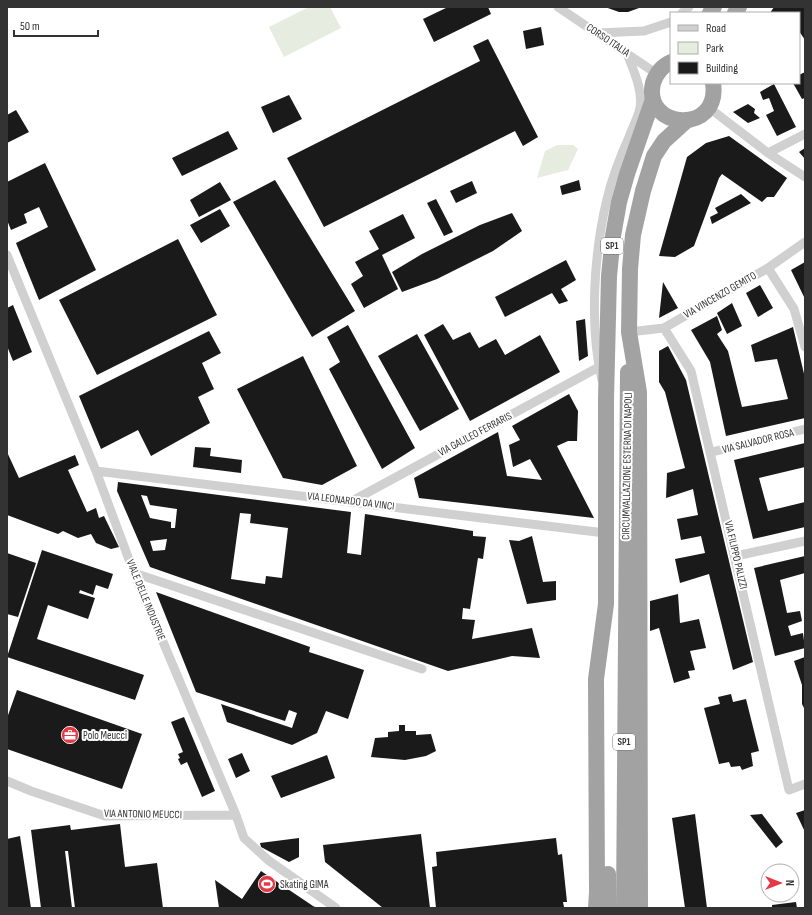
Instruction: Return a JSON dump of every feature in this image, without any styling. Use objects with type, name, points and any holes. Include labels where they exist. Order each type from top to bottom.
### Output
[{"type":"highway","points":[[657,74],[670,63]]},
{"type":"highway","name":"CIRCUMVALLAZIONE ESTERNA DI NAPOLI","points":[[606,604],[606,399],[609,276],[613,236],[627,174],[653,99],[652,89],[657,74]]},
{"type":"highway","points":[[653,99],[658,109],[666,116],[676,121],[686,121],[696,118],[708,108],[714,94],[712,84]]},
{"type":"highway","points":[[640,908],[639,392],[629,332],[630,269],[633,235],[643,191],[654,156],[664,141],[686,121]]},
{"type":"highway","name":"CIRCUMVALLAZIONE ESTERNA DI NAPOLI","points":[[616,885],[626,600],[629,332]]},
{"type":"highway","points":[[596,908],[596,678],[606,604]]},
{"type":"highway","name":"SP1","points":[[606,604],[616,885],[624,908]]},
{"type":"highway","name":"SP1","points":[[608,908],[616,885]]},
{"type":"street","name":"CORSO ITALIA","points":[[558,7],[657,74]]},
{"type":"street","points":[[597,33],[644,31],[670,22]]},
{"type":"street","points":[[606,399],[596,357],[594,322],[596,277],[606,200],[615,170],[640,109],[639,86],[627,53]]},
{"type":"street","points":[[708,108],[805,177]]},
{"type":"street","points":[[768,152],[805,134]]},
{"type":"street","name":"VIA VINCENZO GEMITO","points":[[629,332],[664,328],[768,268],[805,242]]},
{"type":"street","name":"VIALE DELLE INDUSTRIE","points":[[7,255],[96,471],[134,573],[236,815],[244,838],[268,860],[336,908]]},
{"type":"street","points":[[768,268],[794,309],[802,325],[805,347]]},
{"type":"street","name":"VIA FILIPPO PALIZZI","points":[[664,328],[691,371],[712,452],[789,790],[805,784]]},
{"type":"street","name":"VIA GALILEO FERRARIS","points":[[352,501],[599,367]]},
{"type":"street","name":"VIA SALVADOR ROSA","points":[[712,452],[805,429]]},
{"type":"street","name":"VIA LEONARDO DA VINCI","points":[[96,471],[605,533]]},
{"type":"street","points":[[736,556],[805,541]]},
{"type":"street","points":[[134,573],[422,669]]},
{"type":"street","name":"VIA ANTONIO MEUCCI","points":[[7,781],[31,791],[105,816],[236,815]]},
{"type":"green space","points":[[309,7],[330,7],[341,28],[284,57],[269,27]]},
{"type":"green space","points":[[557,145],[573,145],[578,149],[568,170],[537,178],[545,151]]},
{"type":"building","points":[[448,7],[488,7],[491,14],[434,42],[423,19]]},
{"type":"building","points":[[605,7],[639,8],[628,12],[619,12]]},
{"type":"building","points":[[774,7],[805,7],[805,40],[800,32],[800,12],[771,12]]},
{"type":"building","points":[[541,27],[544,45],[526,49],[523,31]]},
{"type":"building","points":[[488,39],[538,137],[523,146],[515,131],[324,227],[287,158],[480,61],[473,46]]},
{"type":"building","points":[[805,72],[805,98],[802,99],[794,84],[800,84],[800,74]]},
{"type":"building","points":[[774,84],[796,127],[777,136],[766,115],[774,111],[769,98],[763,100],[760,92]]},
{"type":"building","points":[[289,95],[302,119],[273,133],[261,107]]},
{"type":"building","points":[[748,104],[755,109],[754,113],[760,118],[748,123],[733,112]]},
{"type":"building","points":[[16,110],[29,132],[7,143],[7,115]]},
{"type":"building","points":[[228,131],[238,149],[182,176],[172,158]]},
{"type":"building","points":[[729,136],[787,178],[774,197],[767,197],[762,202],[722,174],[719,178],[694,246],[675,257],[659,256],[687,157],[706,143]]},
{"type":"building","points":[[805,148],[805,159],[799,152]]},
{"type":"building","points":[[45,163],[96,270],[39,300],[16,243],[48,227],[39,207],[24,214],[27,223],[11,230],[7,220],[7,182]]},
{"type":"building","points":[[275,180],[355,311],[312,337],[233,202]]},
{"type":"building","points":[[579,180],[581,190],[562,195],[560,186]]},
{"type":"building","points":[[472,181],[477,193],[456,203],[450,191]]},
{"type":"building","points":[[220,182],[231,200],[199,217],[190,200]]},
{"type":"building","points":[[741,194],[751,203],[712,224],[710,217],[718,213],[715,208]]},
{"type":"building","points":[[436,199],[453,232],[444,236],[427,203]]},
{"type":"building","points":[[220,209],[230,226],[201,243],[190,225]]},
{"type":"building","points":[[512,213],[522,231],[493,251],[437,279],[402,292],[392,272],[422,254],[480,225]]},
{"type":"building","points":[[403,214],[415,238],[382,255],[398,289],[364,308],[351,284],[363,276],[355,262],[379,249],[369,231]]},
{"type":"building","points":[[178,239],[217,315],[97,375],[59,300]]},
{"type":"building","points":[[566,260],[576,280],[561,289],[568,301],[559,304],[552,293],[505,317],[495,297]]},
{"type":"building","points":[[805,262],[805,299],[791,270]]},
{"type":"building","points":[[663,282],[678,308],[659,318]]},
{"type":"building","points":[[760,285],[773,308],[758,317],[746,293]]},
{"type":"building","points":[[732,303],[742,326],[727,334],[717,313]]},
{"type":"building","points":[[13,305],[32,352],[13,361],[7,346],[7,308]]},
{"type":"building","points":[[717,316],[722,330],[717,334],[728,351],[742,407],[788,399],[777,359],[755,362],[751,345],[793,327],[805,378],[805,418],[726,436],[710,362],[691,330]]},
{"type":"building","points":[[585,319],[588,356],[579,361],[576,321]]},
{"type":"building","points":[[443,324],[453,340],[470,332],[479,348],[496,339],[505,355],[540,335],[560,372],[470,421],[424,335]]},
{"type":"building","points":[[348,325],[415,448],[382,469],[329,369],[340,362],[327,337]]},
{"type":"building","points":[[209,331],[221,353],[202,363],[214,389],[198,397],[210,423],[151,456],[138,430],[101,449],[79,396]]},
{"type":"building","points":[[417,334],[459,409],[420,431],[378,356]]},
{"type":"building","points":[[668,346],[686,380],[753,662],[733,670],[709,574],[680,583],[675,559],[705,553],[701,536],[681,540],[677,519],[698,515],[693,489],[666,498],[667,473],[685,468],[665,392],[659,382],[659,351]]},
{"type":"building","points":[[303,356],[357,466],[322,485],[283,478],[237,389]]},
{"type":"building","points":[[569,394],[578,411],[577,441],[568,441],[557,446],[594,518],[419,498],[414,478],[498,432],[507,476],[542,480],[530,459],[513,467],[509,445],[520,440],[512,426]]},
{"type":"building","points":[[805,443],[805,467],[759,478],[768,511],[805,502],[805,527],[753,539],[734,460]]},
{"type":"building","points":[[195,447],[211,448],[210,456],[242,460],[241,473],[193,467]]},
{"type":"building","points":[[7,452],[19,478],[75,455],[79,465],[68,470],[87,512],[96,508],[99,518],[104,516],[119,547],[111,549],[96,543],[91,534],[78,538],[63,531],[58,534],[7,515]]},
{"type":"building","points":[[118,482],[351,512],[347,553],[361,555],[365,514],[473,531],[473,536],[486,537],[483,559],[478,558],[470,609],[463,608],[462,619],[475,620],[472,639],[532,628],[540,658],[512,656],[448,671],[150,567],[117,491]],"holes":[[[141,495],[147,496],[150,505],[177,509],[175,528],[171,528],[171,522],[150,518]],[[240,513],[251,514],[250,523],[288,528],[282,578],[266,576],[265,584],[231,579]],[[167,539],[165,550],[153,551],[150,541]]]},
{"type":"building","points":[[532,536],[543,582],[556,581],[556,600],[527,604],[509,540],[519,541]]},
{"type":"building","points":[[42,550],[113,574],[108,589],[96,585],[93,595],[80,590],[79,593],[95,598],[88,619],[48,605],[37,639],[144,675],[135,700],[7,657]]},
{"type":"building","points":[[7,553],[36,563],[18,617],[7,614]]},
{"type":"building","points":[[805,556],[805,573],[780,580],[787,613],[800,611],[802,621],[788,626],[791,636],[803,633],[805,648],[775,656],[754,568]]},
{"type":"building","points":[[156,592],[310,647],[309,652],[364,670],[348,719],[326,711],[317,733],[292,745],[227,722],[221,704],[292,728],[297,713],[289,710],[285,721],[196,692]]},
{"type":"building","points":[[678,594],[680,623],[699,619],[706,648],[690,651],[695,670],[688,671],[690,678],[674,683],[659,628],[650,631],[650,601]]},
{"type":"building","points":[[805,657],[805,710],[802,704],[802,685],[794,661]]},
{"type":"building","points":[[17,690],[142,734],[122,789],[7,749],[7,718]]},
{"type":"building","points":[[731,694],[733,702],[746,699],[759,751],[751,753],[753,766],[742,770],[740,766],[731,767],[729,762],[719,764],[704,708],[720,704],[718,697]]},
{"type":"building","points":[[184,717],[215,791],[202,797],[187,762],[181,765],[178,759],[180,758],[178,754],[183,752],[171,722]]},
{"type":"building","points":[[399,725],[405,725],[405,731],[416,731],[416,735],[431,734],[436,751],[426,756],[405,760],[371,757],[375,738],[388,737],[388,732],[399,731]]},
{"type":"building","points":[[242,753],[250,771],[236,778],[228,759]]},
{"type":"building","points":[[327,755],[335,778],[281,798],[271,776]]},
{"type":"building","points":[[805,810],[805,832],[796,813]]},
{"type":"building","points":[[695,814],[707,908],[685,908],[672,818]]},
{"type":"building","points":[[762,814],[783,842],[776,848],[750,815]]},
{"type":"building","points":[[120,824],[125,867],[157,863],[163,908],[75,908],[68,851],[65,851],[72,908],[41,908],[31,830],[70,825],[71,830]]},
{"type":"building","points":[[421,834],[430,908],[383,908],[325,862],[323,845]]},
{"type":"building","points":[[20,836],[31,908],[7,908],[7,839]]},
{"type":"building","points":[[299,838],[299,857],[289,862],[261,847],[260,843]]},
{"type":"building","points":[[556,838],[558,855],[562,854],[567,902],[563,902],[564,907],[436,908],[432,867],[437,866],[436,852]]},
{"type":"building","name":"Skating GIMA","points":[[261,871],[317,908],[219,908],[215,880],[242,899]]},
{"type":"building","points":[[796,903],[797,908],[772,908],[772,905]]},
{"type":"place","name":"Polo Meucci","points":[[70,735]]},
{"type":"place","name":"Skating GIMA","points":[[267,884]]}]
